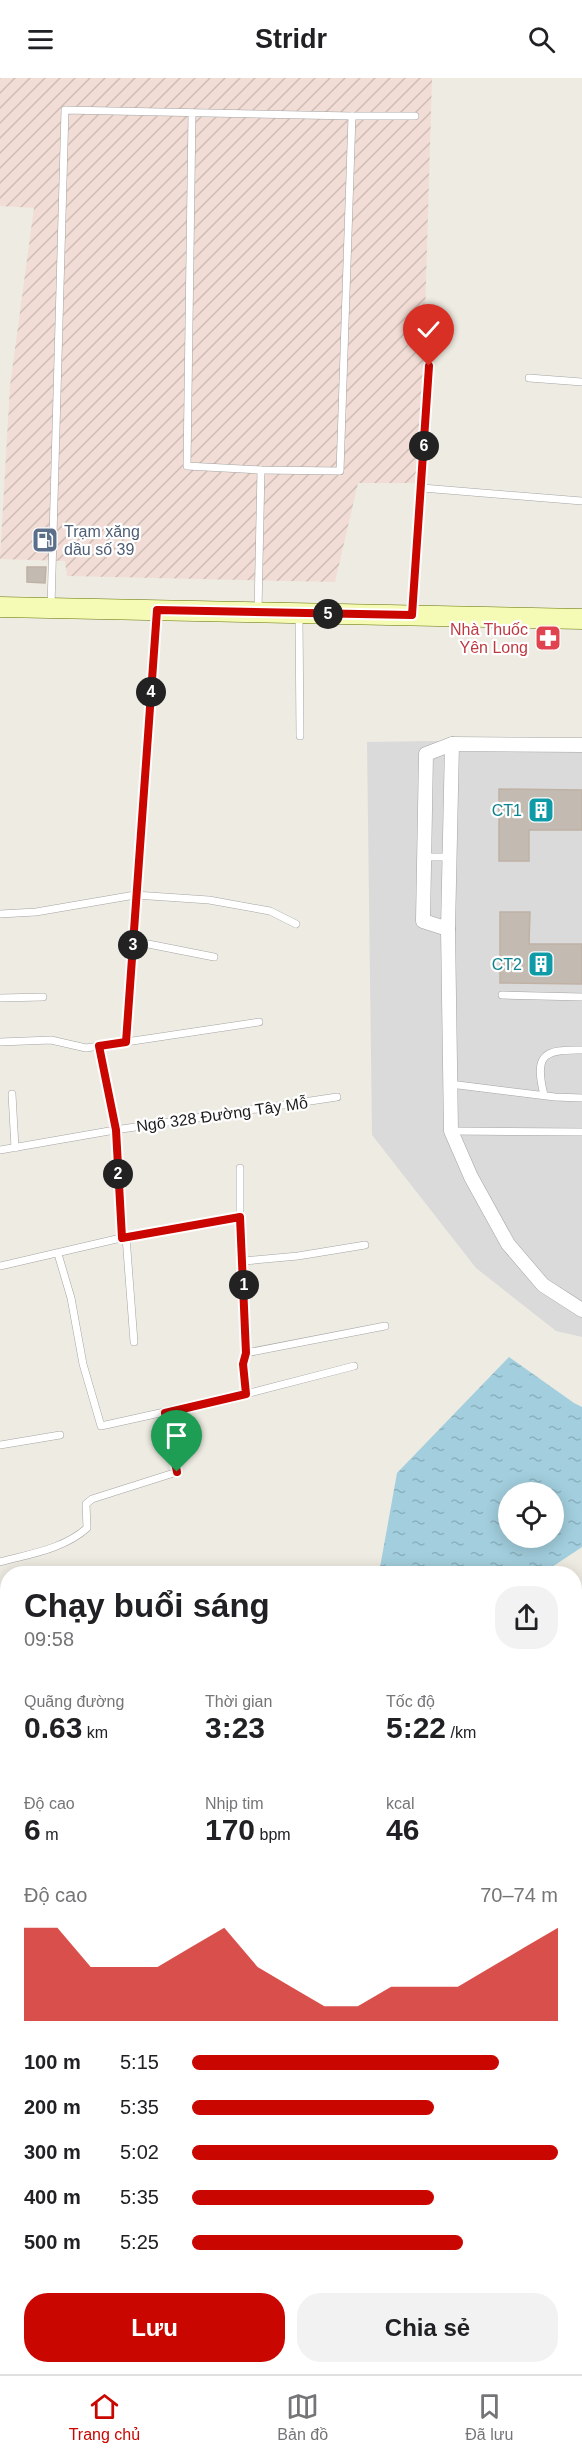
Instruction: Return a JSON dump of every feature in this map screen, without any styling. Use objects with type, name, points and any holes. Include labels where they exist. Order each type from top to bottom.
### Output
[{"type":"main road","points":[[0,607],[582,619]]},
{"type":"street","points":[[448,929],[423,921],[426,754],[453,744],[582,745]]},
{"type":"street","points":[[453,744],[448,929],[451,1131],[471,1177],[508,1244],[543,1285],[582,1310]]},
{"type":"lane","points":[[51,607],[66,110],[415,116]]},
{"type":"lane","points":[[192,112],[187,466],[261,470],[340,471],[352,116]]},
{"type":"lane","points":[[412,615],[429,366]]},
{"type":"lane","points":[[529,378],[582,382]]},
{"type":"lane","points":[[258,613],[261,470]]},
{"type":"lane","points":[[422,488],[582,501]]},
{"type":"lane","points":[[126,1042],[157,610]]},
{"type":"lane","points":[[299,614],[300,736]]},
{"type":"lane","points":[[423,857],[449,857]]},
{"type":"lane","points":[[0,914],[36,912],[135,895],[209,900],[240,905],[270,911],[296,924]]},
{"type":"lane","points":[[133,941],[214,957]]},
{"type":"lane","points":[[502,995],[582,997]]},
{"type":"lane","points":[[0,998],[43,997]]},
{"type":"lane","points":[[0,1042],[51,1040],[86,1048],[260,1022]]},
{"type":"lane","points":[[99,1046],[116,1130],[134,1342]]},
{"type":"lane","points":[[544,1095],[540,1079],[540,1065],[549,1052],[558,1049],[582,1050]]},
{"type":"lane","points":[[450,1084],[582,1098]]},
{"type":"lane","points":[[12,1094],[15,1148]]},
{"type":"lane","name":"Ngõ 328 Đường Tây Mỗ","points":[[0,1150],[337,1097]]},
{"type":"lane","points":[[451,1131],[582,1132]]},
{"type":"lane","points":[[240,1168],[246,1353],[243,1364],[246,1394]]},
{"type":"lane","points":[[0,1266],[124,1238],[240,1217]]},
{"type":"lane","points":[[244,1261],[298,1256],[365,1245]]},
{"type":"lane","points":[[58,1254],[71,1298],[83,1364],[101,1426],[246,1394],[354,1366]]},
{"type":"lane","points":[[246,1353],[385,1326]]},
{"type":"lane","points":[[0,1562],[65,1543],[79,1535],[87,1527],[86,1504],[92,1499],[177,1472],[165,1413]]},
{"type":"lane","points":[[0,1445],[60,1435]]},
{"type":"shaded area","points":[[0,78],[432,78],[420,483],[358,483],[335,582],[67,576],[65,561],[0,559],[10,386],[34,208],[0,206]]},
{"type":"shaded area","points":[[582,739],[582,1337],[556,1331],[476,1268],[372,1135],[367,742]]},
{"type":"water","points":[[509,1357],[582,1407],[582,1547],[554,1566],[380,1566],[397,1473]]},
{"type":"building","points":[[27,567],[46,567],[45,583],[27,582]]},
{"type":"building","name":"CT1","points":[[499,789],[582,790],[582,830],[529,830],[529,861],[499,861]]},
{"type":"building","name":"CT2","points":[[500,912],[530,912],[529,944],[582,944],[582,984],[500,983]]},
{"type":"place","name":"Trạm xăng dầu số 39","points":[[45,540]]},
{"type":"place","name":"Nhà Thuốc Yên Long","points":[[548,638]]},
{"type":"place","name":"CT1","points":[[541,810]]},
{"type":"place","name":"CT2","points":[[541,964]]},
{"type":"route","points":[[177,1472],[165,1413],[246,1394],[243,1364],[246,1353],[244,1261],[240,1217],[122,1238],[116,1130],[99,1046],[126,1042],[157,610],[412,615],[429,366]]}]
